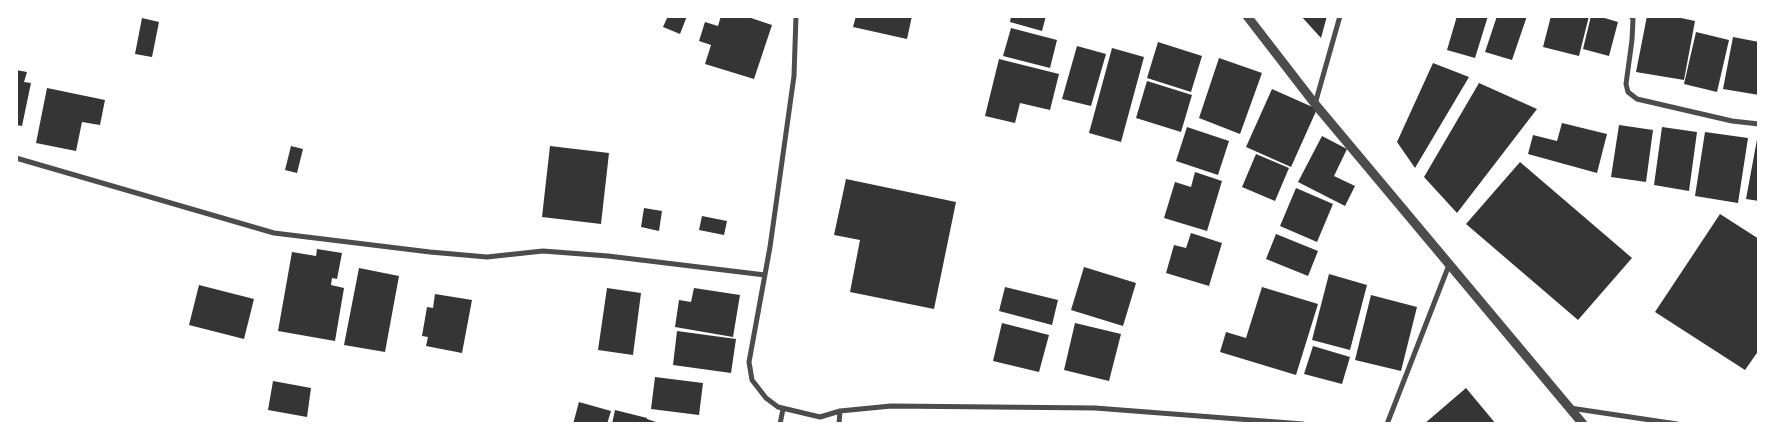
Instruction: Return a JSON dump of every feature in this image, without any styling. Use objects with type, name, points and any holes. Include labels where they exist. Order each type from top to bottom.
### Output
[{"type":"street","points":[[796,16],[794,76],[765,275],[749,362],[752,380],[766,398],[783,409],[820,417],[840,411],[890,406],[1095,408],[1304,424]]},
{"type":"street","points":[[1247,16],[1315,104],[1583,424]]},
{"type":"street","points":[[1315,104],[1340,16]]},
{"type":"street","points":[[1631,16],[1633,19],[1632,40],[1626,84],[1628,92],[1637,100],[1732,121],[1759,124]]},
{"type":"street","points":[[16,158],[274,233],[487,257],[543,251],[626,258],[765,275]]},
{"type":"street","points":[[1387,424],[1450,265]]},
{"type":"street","points":[[1570,408],[1677,424]]},
{"type":"street","points":[[780,424],[783,409]]},
{"type":"street","points":[[839,424],[840,411]]},
{"type":"building","points":[[668,16],[687,16],[680,34],[663,27]]},
{"type":"building","points":[[721,16],[745,16],[772,25],[754,79],[705,64],[711,45],[699,41],[705,22],[718,26]]},
{"type":"building","points":[[856,16],[912,16],[907,39],[853,27]]},
{"type":"building","points":[[1011,16],[1046,16],[1042,31],[1010,22]]},
{"type":"building","points":[[1301,16],[1327,16],[1321,38]]},
{"type":"building","points":[[1457,16],[1488,16],[1475,58],[1447,50]]},
{"type":"building","points":[[1497,16],[1527,16],[1512,60],[1485,52]]},
{"type":"building","points":[[1551,16],[1589,16],[1579,56],[1543,47]]},
{"type":"building","points":[[1591,16],[1598,16],[1618,22],[1609,56],[1583,49]]},
{"type":"building","points":[[1647,16],[1672,16],[1695,21],[1684,80],[1636,72]]},
{"type":"building","points":[[142,18],[159,22],[152,57],[135,54]]},
{"type":"building","points":[[1011,28],[1057,40],[1050,68],[1003,56]]},
{"type":"building","points":[[1696,32],[1729,40],[1717,92],[1684,84]]},
{"type":"building","points":[[1733,37],[1759,42],[1759,95],[1723,89]]},
{"type":"building","points":[[1158,42],[1202,56],[1191,92],[1147,78]]},
{"type":"building","points":[[1077,46],[1106,54],[1091,106],[1062,99]]},
{"type":"building","points":[[1112,48],[1144,57],[1121,142],[1089,133]]},
{"type":"building","points":[[1219,58],[1262,73],[1240,134],[1199,118]]},
{"type":"building","points":[[999,59],[1059,74],[1050,110],[1020,103],[1015,123],[985,116]]},
{"type":"building","points":[[1433,63],[1469,77],[1415,168],[1397,142]]},
{"type":"building","points":[[16,70],[27,72],[24,82],[31,83],[22,126],[16,125]]},
{"type":"building","points":[[1147,81],[1192,95],[1181,132],[1136,118]]},
{"type":"building","points":[[1479,83],[1537,109],[1457,213],[1424,177]]},
{"type":"building","points":[[47,88],[105,100],[100,125],[82,122],[76,151],[36,143]]},
{"type":"building","points":[[1272,89],[1317,109],[1291,167],[1246,147]]},
{"type":"building","points":[[1562,123],[1607,134],[1597,173],[1528,154],[1533,135],[1557,141]]},
{"type":"building","points":[[1619,125],[1653,130],[1646,182],[1611,177]]},
{"type":"building","points":[[1187,127],[1229,141],[1218,175],[1176,161]]},
{"type":"building","points":[[1662,127],[1697,132],[1689,191],[1654,185]]},
{"type":"building","points":[[1705,132],[1748,138],[1738,203],[1695,196]]},
{"type":"building","points":[[1759,134],[1759,201],[1746,199]]},
{"type":"building","points":[[1322,136],[1347,149],[1334,176],[1355,186],[1345,206],[1298,182]]},
{"type":"building","points":[[291,146],[303,149],[297,173],[285,170]]},
{"type":"building","points":[[550,146],[609,153],[601,224],[542,217]]},
{"type":"building","points":[[1256,154],[1289,168],[1275,201],[1242,187]]},
{"type":"building","points":[[1520,162],[1632,258],[1578,320],[1466,224]]},
{"type":"building","points":[[1195,172],[1222,181],[1207,231],[1164,218],[1175,182],[1191,187]]},
{"type":"building","points":[[846,179],[956,202],[934,309],[850,292],[860,240],[834,235]]},
{"type":"building","points":[[1296,188],[1333,204],[1317,242],[1280,226]]},
{"type":"building","points":[[644,208],[662,211],[659,231],[641,227]]},
{"type":"building","points":[[1720,214],[1759,239],[1759,350],[1745,370],[1655,312]]},
{"type":"building","points":[[702,216],[727,221],[724,235],[699,230]]},
{"type":"building","points":[[1191,233],[1222,243],[1209,286],[1166,273],[1174,245],[1186,248]]},
{"type":"building","points":[[1276,234],[1318,251],[1308,276],[1266,259]]},
{"type":"building","points":[[317,249],[342,253],[337,279],[332,278],[331,285],[344,288],[335,341],[278,331],[292,252],[316,256]]},
{"type":"building","points":[[1084,267],[1136,283],[1123,326],[1071,310]]},
{"type":"building","points":[[359,268],[399,276],[385,352],[344,345]]},
{"type":"building","points":[[1329,274],[1367,285],[1350,350],[1312,340]]},
{"type":"building","points":[[199,285],[254,299],[244,339],[189,325]]},
{"type":"building","points":[[1005,287],[1058,300],[1052,325],[999,311]]},
{"type":"building","points":[[1262,287],[1318,304],[1296,375],[1220,352],[1226,332],[1246,338]]},
{"type":"building","points":[[607,288],[641,293],[633,355],[598,350]]},
{"type":"building","points":[[694,288],[740,295],[733,337],[675,327],[679,300],[691,302]]},
{"type":"building","points":[[435,294],[472,300],[462,353],[426,346],[428,337],[422,336],[427,307],[433,308]]},
{"type":"building","points":[[1371,295],[1417,307],[1401,371],[1355,360]]},
{"type":"building","points":[[1002,323],[1049,335],[1039,372],[993,361]]},
{"type":"building","points":[[1075,323],[1121,334],[1109,381],[1064,370]]},
{"type":"building","points":[[677,331],[736,339],[731,373],[673,365]]},
{"type":"building","points":[[1313,346],[1350,357],[1342,384],[1304,374]]},
{"type":"building","points":[[655,377],[703,383],[699,415],[651,409]]},
{"type":"building","points":[[273,381],[311,388],[307,417],[268,410]]},
{"type":"building","points":[[1466,388],[1496,424],[1424,424]]},
{"type":"building","points":[[579,402],[611,411],[607,424],[573,424]]},
{"type":"building","points":[[615,410],[647,418],[662,424],[612,424]]}]
